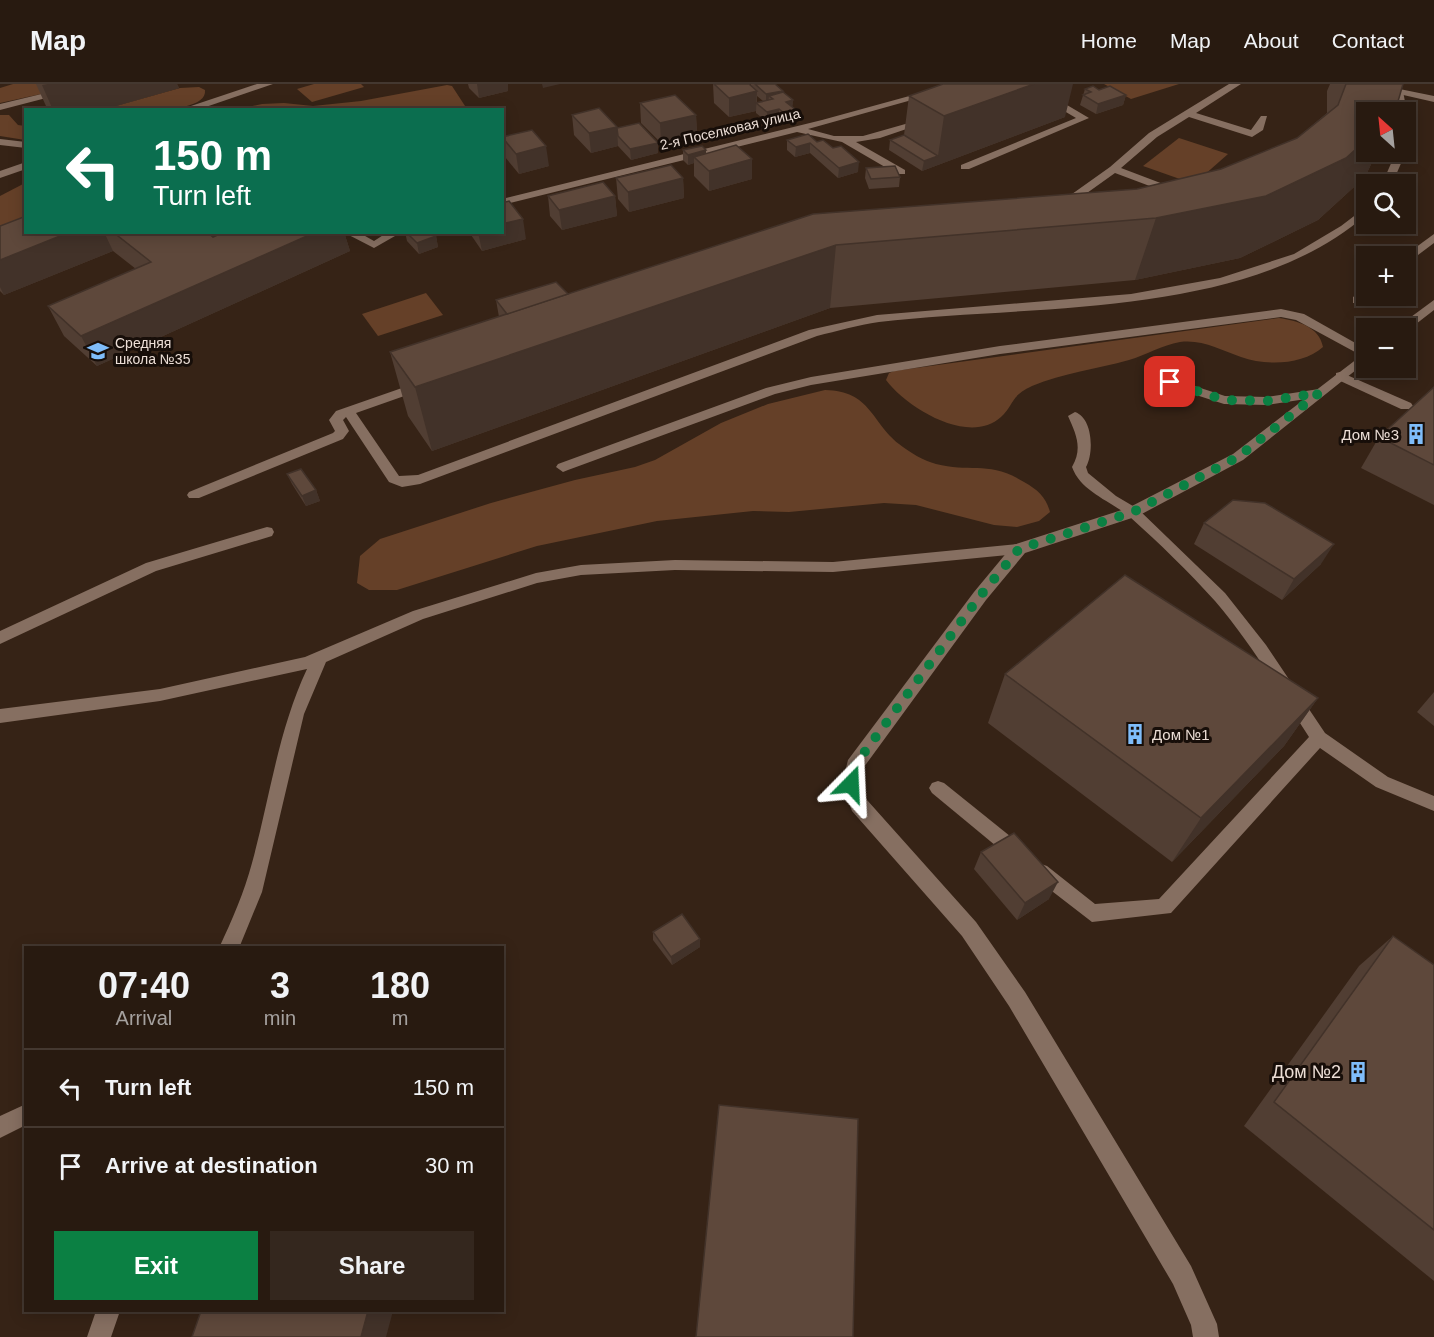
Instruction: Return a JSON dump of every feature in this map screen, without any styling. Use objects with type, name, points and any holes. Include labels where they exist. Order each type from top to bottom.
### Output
[{"type":"street","points":[[190,108],[268,84]]},
{"type":"street","points":[[1360,84],[1434,99]]},
{"type":"street","points":[[0,175],[24,166]]},
{"type":"street","points":[[1415,318],[1434,304]]},
{"type":"street","points":[[1206,1337],[1204,1324],[1182,1275],[1017,999],[969,929],[859,805],[851,784],[855,765],[980,596],[1019,549],[1133,512],[1238,457],[1356,363]]},
{"type":"lane","points":[[0,107],[95,84]]},
{"type":"lane","name":"2-я Поселковая улица","points":[[504,202],[798,129],[964,84]]},
{"type":"lane","points":[[1048,212],[1067,203],[1114,169],[1153,135],[1236,84]]},
{"type":"lane","points":[[1398,91],[1400,102]]},
{"type":"lane","points":[[965,167],[1084,118],[1039,92]]},
{"type":"lane","points":[[1187,113],[1252,134],[1260,128],[1264,118]]},
{"type":"lane","points":[[798,129],[824,139],[862,140],[935,116]]},
{"type":"lane","points":[[846,141],[901,172]]},
{"type":"lane","points":[[0,142],[24,145]]},
{"type":"lane","points":[[1114,169],[1183,195]]},
{"type":"lane","points":[[348,411],[394,479],[402,482],[420,479],[813,333],[876,319],[1131,298],[1222,281],[1298,256],[1345,228],[1356,219]]},
{"type":"lane","points":[[352,234],[374,246],[394,234]]},
{"type":"lane","points":[[1416,252],[1434,237]]},
{"type":"lane","points":[[563,467],[771,391],[856,373],[1000,350],[1281,313],[1300,317],[1356,349]]},
{"type":"lane","points":[[1340,376],[1406,406]]},
{"type":"lane","points":[[194,495],[338,436],[342,431],[337,417],[348,411],[432,381]]},
{"type":"lane","points":[[1170,382],[1224,400],[1267,401],[1319,393]]},
{"type":"lane","points":[[1075,416],[1087,447],[1086,456],[1079,467],[1082,475],[1111,499],[1133,512],[1220,597],[1260,649],[1319,738],[1382,782],[1434,804]]},
{"type":"lane","points":[[0,638],[151,567],[267,532]]},
{"type":"lane","points":[[0,716],[160,695],[320,658],[418,615],[536,578],[581,570],[675,565],[833,567],[1019,549]]},
{"type":"lane","points":[[230,946],[241,926],[269,837],[297,712],[320,658]]},
{"type":"lane","points":[[938,788],[1092,913],[1164,907],[1319,738]]},
{"type":"lane","points":[[0,1126],[24,1115]]},
{"type":"lane","points":[[99,1337],[108,1312]]},
{"type":"shaded area","points":[[13,84],[57,84],[41,94],[0,103],[0,88]]},
{"type":"shaded area","points":[[314,84],[361,84],[364,87],[312,102],[297,89]]},
{"type":"shaded area","points":[[1104,84],[1179,84],[1131,99]]},
{"type":"shaded area","points":[[447,85],[452,86],[466,108],[243,108],[262,104],[284,103],[313,106],[361,101]]},
{"type":"shaded area","points":[[199,87],[205,90],[202,98],[193,104],[179,108],[109,108],[180,88]]},
{"type":"shaded area","points":[[0,115],[9,115],[18,125],[24,126],[24,140],[0,136]]},
{"type":"shaded area","points":[[1179,138],[1228,154],[1194,184],[1143,166]]},
{"type":"shaded area","points":[[24,184],[24,224],[0,233],[0,196]]},
{"type":"shaded area","points":[[426,293],[443,315],[378,336],[362,314]]},
{"type":"shaded area","points":[[1279,318],[1300,323],[1312,329],[1321,340],[1323,347],[1305,357],[1273,363],[1251,360],[1196,342],[1173,343],[1129,360],[1068,374],[1032,386],[1020,393],[1001,417],[988,425],[972,427],[939,420],[908,402],[886,380],[889,373],[894,371]]},
{"type":"shaded area","points":[[825,390],[852,396],[861,402],[903,447],[927,461],[959,468],[990,469],[1012,475],[1037,491],[1044,498],[1050,512],[1039,521],[1017,527],[994,525],[916,505],[884,503],[789,512],[753,511],[657,521],[537,546],[397,590],[369,590],[357,583],[360,556],[380,539],[491,503],[575,480],[635,467],[655,460],[721,423],[768,404]]},
{"type":"building","points":[[714,84],[749,84],[757,91],[729,98]]},
{"type":"building","points":[[755,84],[775,84],[783,91],[766,94]]},
{"type":"building","points":[[943,84],[1034,84],[944,116],[909,96]]},
{"type":"building","points":[[1346,84],[1403,84],[1398,102],[1356,102],[1356,149],[1346,158],[1266,196],[1156,218],[836,245],[415,387],[390,352],[813,214],[1137,189],[1221,169],[1297,138],[1338,105]]},
{"type":"building","points":[[1093,86],[1099,90],[1110,86],[1126,95],[1098,104],[1083,95],[1091,92],[1085,89]]},
{"type":"building","points":[[783,92],[793,100],[786,102],[796,110],[784,113],[779,109],[767,112],[756,103],[773,99],[769,96]]},
{"type":"building","points":[[675,95],[696,115],[660,123],[640,103]]},
{"type":"building","points":[[599,108],[617,127],[589,133],[572,115]]},
{"type":"building","points":[[639,123],[658,143],[630,149],[618,136],[617,128]]},
{"type":"building","points":[[532,130],[546,146],[516,154],[504,137]]},
{"type":"building","points":[[808,134],[817,142],[823,140],[833,148],[841,146],[859,162],[839,168],[810,143],[796,147],[787,140]]},
{"type":"building","points":[[904,135],[938,156],[924,161],[890,140]]},
{"type":"building","points":[[736,145],[752,159],[709,171],[694,157]]},
{"type":"building","points":[[702,146],[706,150],[688,155],[683,150]]},
{"type":"building","points":[[671,165],[683,178],[628,192],[616,178]]},
{"type":"building","points":[[895,166],[900,177],[871,179],[866,168]]},
{"type":"building","points":[[603,182],[615,196],[559,210],[548,196]]},
{"type":"building","points":[[509,201],[523,219],[504,224],[504,202]]},
{"type":"building","points":[[24,217],[24,234],[65,234],[0,260],[0,226]]},
{"type":"building","points":[[116,234],[209,234],[213,237],[220,234],[311,234],[81,336],[48,306],[151,262]]},
{"type":"building","points":[[408,234],[434,234],[436,236],[417,243]]},
{"type":"building","points":[[556,282],[568,294],[507,314],[496,300]]},
{"type":"building","points":[[1434,387],[1434,465],[1379,437]]},
{"type":"building","points":[[301,469],[316,490],[302,496],[287,474]]},
{"type":"building","points":[[1233,500],[1265,503],[1334,544],[1294,579],[1204,523]]},
{"type":"building","points":[[1125,575],[1318,698],[1201,818],[1005,674]]},
{"type":"building","points":[[1014,833],[1058,882],[1025,903],[981,852]]},
{"type":"building","points":[[682,914],[700,939],[671,957],[653,932]]},
{"type":"building","name":"Дом №2","points":[[1393,936],[1434,965],[1434,1230],[1274,1102]]},
{"type":"building","points":[[719,1105],[858,1119],[853,1337],[696,1337]]},
{"type":"building","points":[[201,1312],[368,1312],[361,1337],[192,1337]]},
{"type":"place","name":"Средняя школа №35","points":[[98,351]]},
{"type":"place","name":"Дом №3","points":[[1416,434]]},
{"type":"place","name":"Дом №1","points":[[1135,734]]},
{"type":"place","name":"Дом №2","points":[[1358,1072]]},
{"type":"route","points":[[851,784],[855,765],[980,596],[1019,549],[1133,512],[1238,457],[1319,393],[1267,401],[1224,400],[1170,382]]}]
